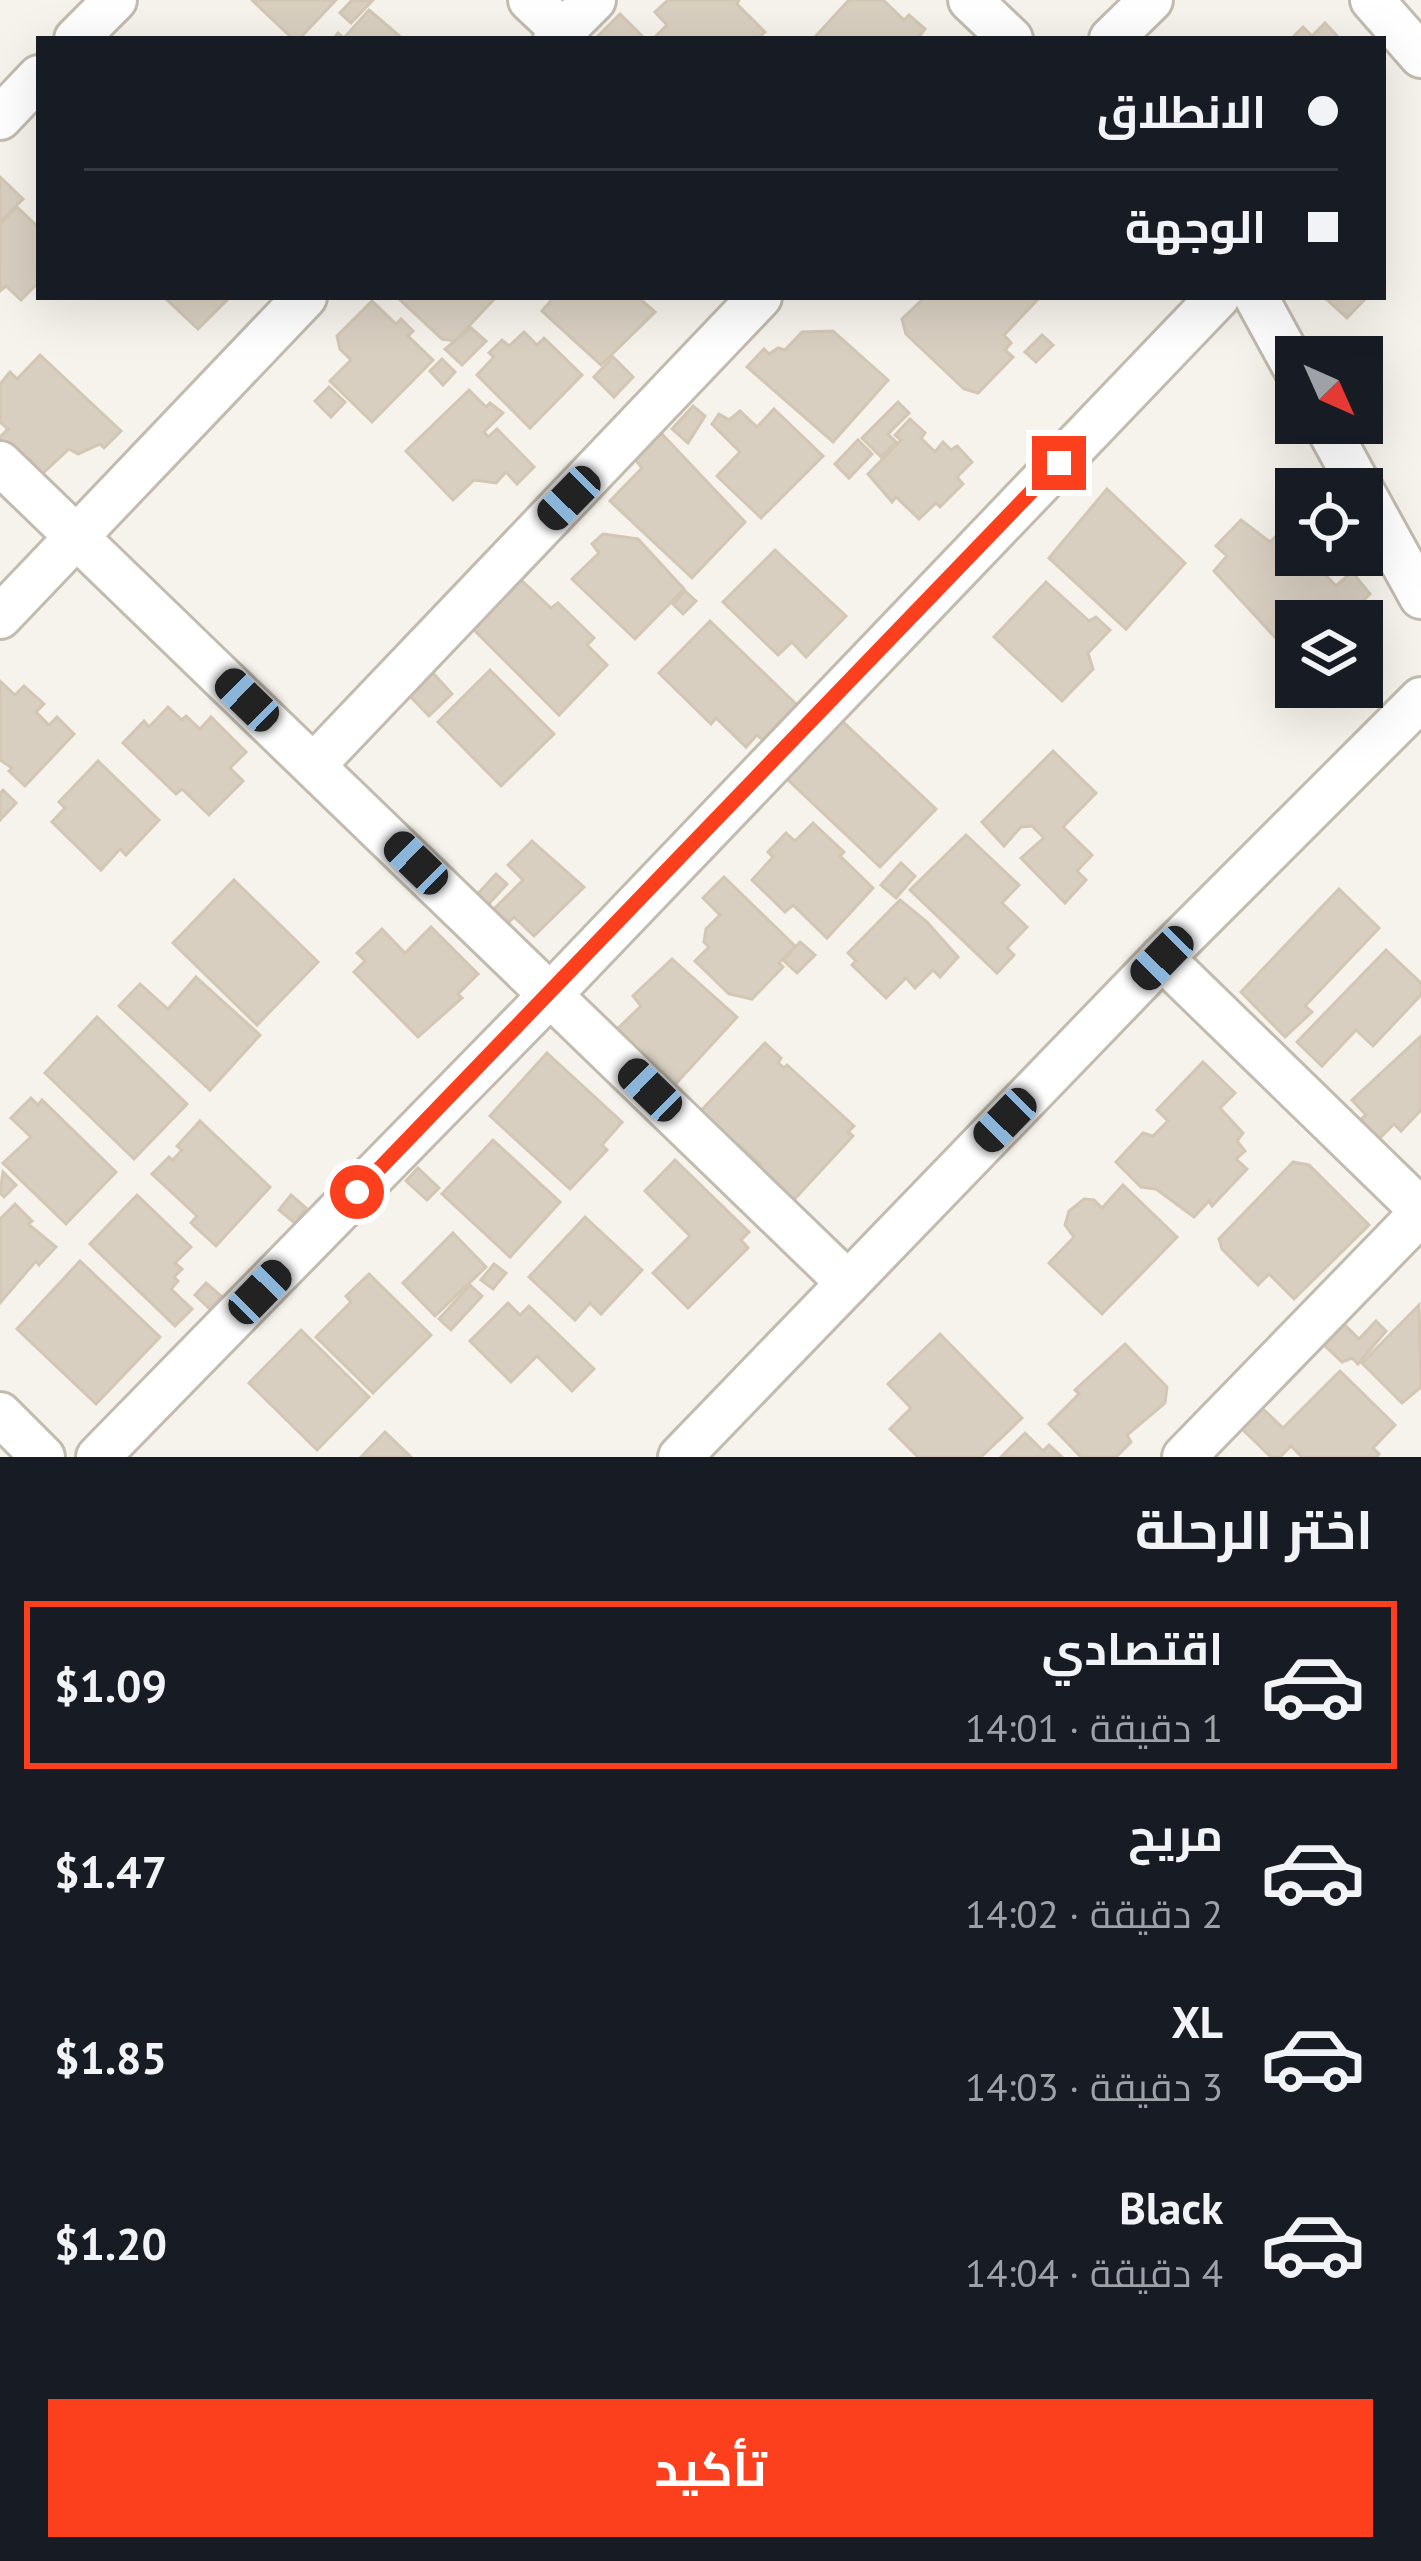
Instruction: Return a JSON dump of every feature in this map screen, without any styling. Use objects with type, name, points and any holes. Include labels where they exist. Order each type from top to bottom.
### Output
[{"type":"street","points":[[79,36],[115,0]]},
{"type":"street","points":[[530,0],[559,35],[594,0]]},
{"type":"street","points":[[1114,36],[1150,0]]},
{"type":"street","points":[[1372,0],[1421,56]]},
{"type":"street","points":[[0,617],[302,300]]},
{"type":"street","points":[[314,766],[757,300]]},
{"type":"street","points":[[98,1457],[551,994],[1215,300]]},
{"type":"street","points":[[1258,300],[1277,336]]},
{"type":"street","points":[[0,463],[848,1283]]},
{"type":"street","points":[[1383,527],[1421,597]]},
{"type":"street","points":[[680,1457],[1162,958],[1421,700]]},
{"type":"street","points":[[1162,958],[1421,1212],[1219,1439],[1184,1457]]},
{"type":"street","points":[[0,1414],[43,1457]]},
{"type":"building","points":[[252,0],[336,0],[302,36],[290,36]]},
{"type":"building","points":[[352,0],[372,1],[351,23],[340,13]]},
{"type":"building","points":[[668,0],[739,0],[737,4],[765,32],[761,36],[656,36],[667,25],[655,12]]},
{"type":"building","points":[[849,0],[883,0],[904,20],[909,15],[925,29],[919,36],[816,36]]},
{"type":"building","points":[[369,10],[399,36],[346,36]]},
{"type":"building","points":[[620,14],[642,36],[598,36]]},
{"type":"building","points":[[1325,23],[1337,36],[1312,36]]},
{"type":"building","points":[[0,177],[23,199],[0,222]]},
{"type":"building","points":[[17,207],[36,225],[36,285],[21,300],[6,286],[0,291],[0,224]]},
{"type":"building","points":[[167,300],[227,300],[198,329]]},
{"type":"building","points":[[400,300],[493,300],[455,341],[442,339]]},
{"type":"building","points":[[551,300],[641,300],[655,312],[601,365],[542,311]]},
{"type":"building","points":[[922,300],[1037,300],[1004,335],[1011,343],[1005,350],[1013,357],[978,393],[964,389],[906,334],[902,319]]},
{"type":"building","points":[[1327,300],[1364,300],[1347,318]]},
{"type":"building","points":[[372,301],[396,324],[401,319],[413,331],[408,336],[433,360],[372,422],[330,381],[351,360],[340,349],[337,336]]},
{"type":"building","points":[[471,328],[486,341],[462,365],[445,349]]},
{"type":"building","points":[[833,331],[888,380],[833,442],[747,367],[764,349],[769,354],[778,348],[785,350],[802,332]]},
{"type":"building","points":[[524,332],[537,345],[544,338],[582,375],[530,428],[477,375],[502,340],[509,346]]},
{"type":"building","points":[[1042,335],[1053,345],[1036,362],[1025,352]]},
{"type":"building","points":[[40,355],[121,431],[104,448],[100,444],[78,454],[69,449],[42,474],[27,460],[0,448],[0,437],[8,429],[0,422],[0,384],[10,372],[17,379]]},
{"type":"building","points":[[613,357],[633,377],[614,397],[594,377]]},
{"type":"building","points":[[442,359],[455,372],[443,385],[430,371]]},
{"type":"building","points":[[329,387],[345,402],[331,417],[315,401]]},
{"type":"building","points":[[469,390],[486,407],[490,403],[503,413],[484,432],[488,437],[497,429],[534,467],[517,484],[506,472],[496,483],[474,480],[453,500],[406,451]]},
{"type":"building","points":[[898,402],[909,413],[888,434],[896,442],[881,457],[862,438]]},
{"type":"building","points":[[693,406],[705,416],[688,443],[672,429]]},
{"type":"building","points":[[774,409],[823,456],[761,518],[717,476],[740,452],[712,424],[719,414],[729,420],[740,411],[757,427]]},
{"type":"building","points":[[910,419],[935,452],[943,442],[951,450],[957,446],[972,462],[957,477],[963,484],[940,507],[936,503],[919,519],[896,497],[892,502],[868,474],[901,440],[895,435]]},
{"type":"building","points":[[661,433],[745,522],[692,578],[610,501],[642,468],[635,459]]},
{"type":"building","points":[[858,440],[872,454],[849,478],[835,464]]},
{"type":"building","points":[[1107,489],[1185,563],[1126,629],[1049,558]]},
{"type":"building","points":[[1241,520],[1270,542],[1275,537],[1275,576],[1327,576],[1336,586],[1347,576],[1355,576],[1370,594],[1364,600],[1275,600],[1275,637],[1214,571],[1227,556],[1216,546]]},
{"type":"building","points":[[603,534],[638,539],[684,589],[635,639],[572,579],[599,553],[592,544]]},
{"type":"building","points":[[775,550],[846,616],[806,657],[792,642],[778,655],[723,602]]},
{"type":"building","points":[[520,579],[551,608],[558,603],[594,638],[587,645],[607,665],[559,715],[472,628]]},
{"type":"building","points":[[1046,582],[1089,621],[1096,617],[1110,630],[1088,653],[1093,669],[1062,701],[994,637]]},
{"type":"building","points":[[685,591],[696,601],[683,614],[673,604]]},
{"type":"building","points":[[710,621],[797,705],[763,740],[757,735],[746,747],[716,718],[711,724],[659,673]]},
{"type":"building","points":[[490,670],[554,734],[501,786],[438,722]]},
{"type":"building","points":[[432,672],[452,694],[429,716],[408,694]]},
{"type":"building","points":[[0,681],[15,695],[24,686],[44,704],[36,712],[49,725],[57,717],[74,734],[25,786],[0,760]]},
{"type":"building","points":[[168,707],[200,729],[211,717],[246,752],[230,768],[243,781],[209,815],[182,789],[176,794],[123,743],[144,721],[149,727]]},
{"type":"building","points":[[841,720],[936,809],[880,867],[786,778]]},
{"type":"building","points":[[1053,751],[1096,793],[1063,827],[1092,855],[1077,871],[1086,880],[1065,903],[1021,858],[1044,838],[1032,826],[1021,827],[1004,846],[982,822]]},
{"type":"building","points":[[98,761],[159,820],[126,855],[120,849],[101,870],[52,822],[65,808],[59,802]]},
{"type":"building","points":[[3,790],[16,803],[0,820],[0,793]]},
{"type":"building","points":[[813,823],[873,888],[827,938],[793,905],[785,912],[752,880],[786,833],[795,841]]},
{"type":"building","points":[[966,835],[1019,885],[1002,903],[1027,927],[1007,948],[1014,955],[997,973],[910,890]]},
{"type":"building","points":[[532,841],[584,887],[534,936],[514,917],[504,927],[490,913],[523,880],[508,865]]},
{"type":"building","points":[[901,863],[915,876],[896,898],[881,885]]},
{"type":"building","points":[[496,874],[507,884],[485,908],[474,898]]},
{"type":"building","points":[[724,877],[795,946],[779,963],[783,967],[752,999],[729,994],[695,961],[709,947],[704,942],[706,929],[720,915],[703,898]]},
{"type":"building","points":[[234,880],[318,962],[257,1025],[173,943]]},
{"type":"building","points":[[1339,889],[1379,928],[1305,1006],[1312,1012],[1285,1037],[1241,992]]},
{"type":"building","points":[[900,900],[958,957],[940,977],[933,970],[915,988],[906,978],[886,998],[852,965],[856,961],[848,953]]},
{"type":"building","points":[[431,927],[478,974],[458,994],[462,998],[418,1037],[354,972],[365,961],[357,953],[382,929],[405,953]]},
{"type":"building","points":[[800,942],[815,955],[797,973],[783,960]]},
{"type":"building","points":[[1386,950],[1421,983],[1421,995],[1373,1046],[1356,1030],[1322,1066],[1297,1042]]},
{"type":"building","points":[[672,959],[737,1017],[668,1092],[610,1036],[641,1006],[633,996]]},
{"type":"building","points":[[196,977],[260,1035],[210,1090],[119,1006],[140,984],[168,1009]]},
{"type":"building","points":[[97,1017],[187,1104],[134,1159],[45,1073]]},
{"type":"building","points":[[1421,1036],[1421,1110],[1401,1131],[1394,1124],[1379,1139],[1360,1120],[1366,1115],[1352,1100]]},
{"type":"building","points":[[765,1043],[781,1058],[778,1063],[787,1065],[854,1126],[848,1132],[853,1136],[791,1203],[755,1170],[760,1164],[739,1145],[735,1150],[697,1115]]},
{"type":"building","points":[[547,1053],[622,1122],[602,1145],[607,1150],[570,1189],[490,1116]]},
{"type":"building","points":[[1203,1062],[1235,1093],[1220,1108],[1243,1133],[1237,1141],[1245,1151],[1236,1159],[1247,1169],[1212,1206],[1209,1201],[1194,1217],[1156,1189],[1141,1187],[1116,1162],[1143,1133],[1153,1136],[1168,1121],[1157,1110]]},
{"type":"building","points":[[31,1098],[38,1105],[42,1100],[116,1172],[66,1224],[3,1163],[31,1137],[11,1118]]},
{"type":"building","points":[[200,1121],[270,1187],[216,1246],[191,1223],[197,1216],[152,1174],[169,1157],[173,1160],[182,1150],[177,1146]]},
{"type":"building","points":[[493,1140],[560,1202],[510,1257],[442,1194]]},
{"type":"building","points":[[675,1160],[749,1232],[741,1240],[748,1248],[688,1308],[653,1273],[690,1236],[645,1191]]},
{"type":"building","points":[[1293,1162],[1309,1165],[1369,1225],[1294,1299],[1269,1274],[1258,1285],[1222,1249],[1219,1239]]},
{"type":"building","points":[[418,1168],[439,1188],[427,1200],[406,1181]]},
{"type":"building","points":[[3,1172],[16,1185],[4,1197],[0,1193]]},
{"type":"building","points":[[1123,1185],[1177,1237],[1102,1314],[1049,1263],[1074,1237],[1065,1225],[1069,1211],[1084,1199],[1102,1208]]},
{"type":"building","points":[[137,1195],[191,1247],[175,1263],[182,1269],[171,1289],[192,1309],[175,1326],[90,1244]]},
{"type":"building","points":[[291,1195],[306,1208],[295,1223],[279,1210]]},
{"type":"building","points":[[15,1204],[32,1221],[28,1224],[56,1247],[39,1265],[36,1261],[0,1303],[0,1219]]},
{"type":"building","points":[[585,1217],[642,1270],[601,1314],[590,1303],[575,1320],[529,1277]]},
{"type":"building","points":[[453,1233],[486,1267],[435,1316],[403,1283]]},
{"type":"building","points":[[80,1261],[160,1337],[96,1404],[17,1329]]},
{"type":"building","points":[[494,1264],[506,1273],[493,1289],[481,1280]]},
{"type":"building","points":[[369,1274],[431,1335],[373,1393],[316,1337],[351,1302],[346,1296]]},
{"type":"building","points":[[206,1283],[221,1296],[210,1309],[195,1295]]},
{"type":"building","points":[[470,1285],[482,1296],[451,1330],[439,1319]]},
{"type":"building","points":[[508,1303],[520,1315],[529,1306],[594,1369],[572,1391],[537,1356],[511,1382],[470,1341]]},
{"type":"building","points":[[1419,1305],[1421,1387],[1402,1403],[1362,1363]]},
{"type":"building","points":[[1376,1321],[1386,1331],[1358,1364],[1352,1358],[1342,1362],[1323,1344],[1344,1324],[1359,1339]]},
{"type":"building","points":[[301,1330],[369,1397],[317,1450],[249,1383]]},
{"type":"building","points":[[940,1334],[1022,1418],[981,1457],[918,1457],[890,1429],[911,1408],[888,1384]]},
{"type":"building","points":[[1125,1344],[1167,1387],[1165,1403],[1127,1435],[1131,1442],[1116,1457],[1081,1457],[1049,1424],[1079,1394],[1075,1390]]},
{"type":"building","points":[[1340,1371],[1395,1425],[1373,1448],[1377,1457],[1302,1457],[1291,1446],[1280,1457],[1271,1457],[1242,1429],[1262,1408],[1283,1428]]},
{"type":"building","points":[[385,1432],[411,1457],[361,1457]]},
{"type":"building","points":[[1025,1433],[1043,1451],[1049,1445],[1062,1457],[1001,1457]]},
{"type":"route","points":[[357,1192],[1059,463]]}]
